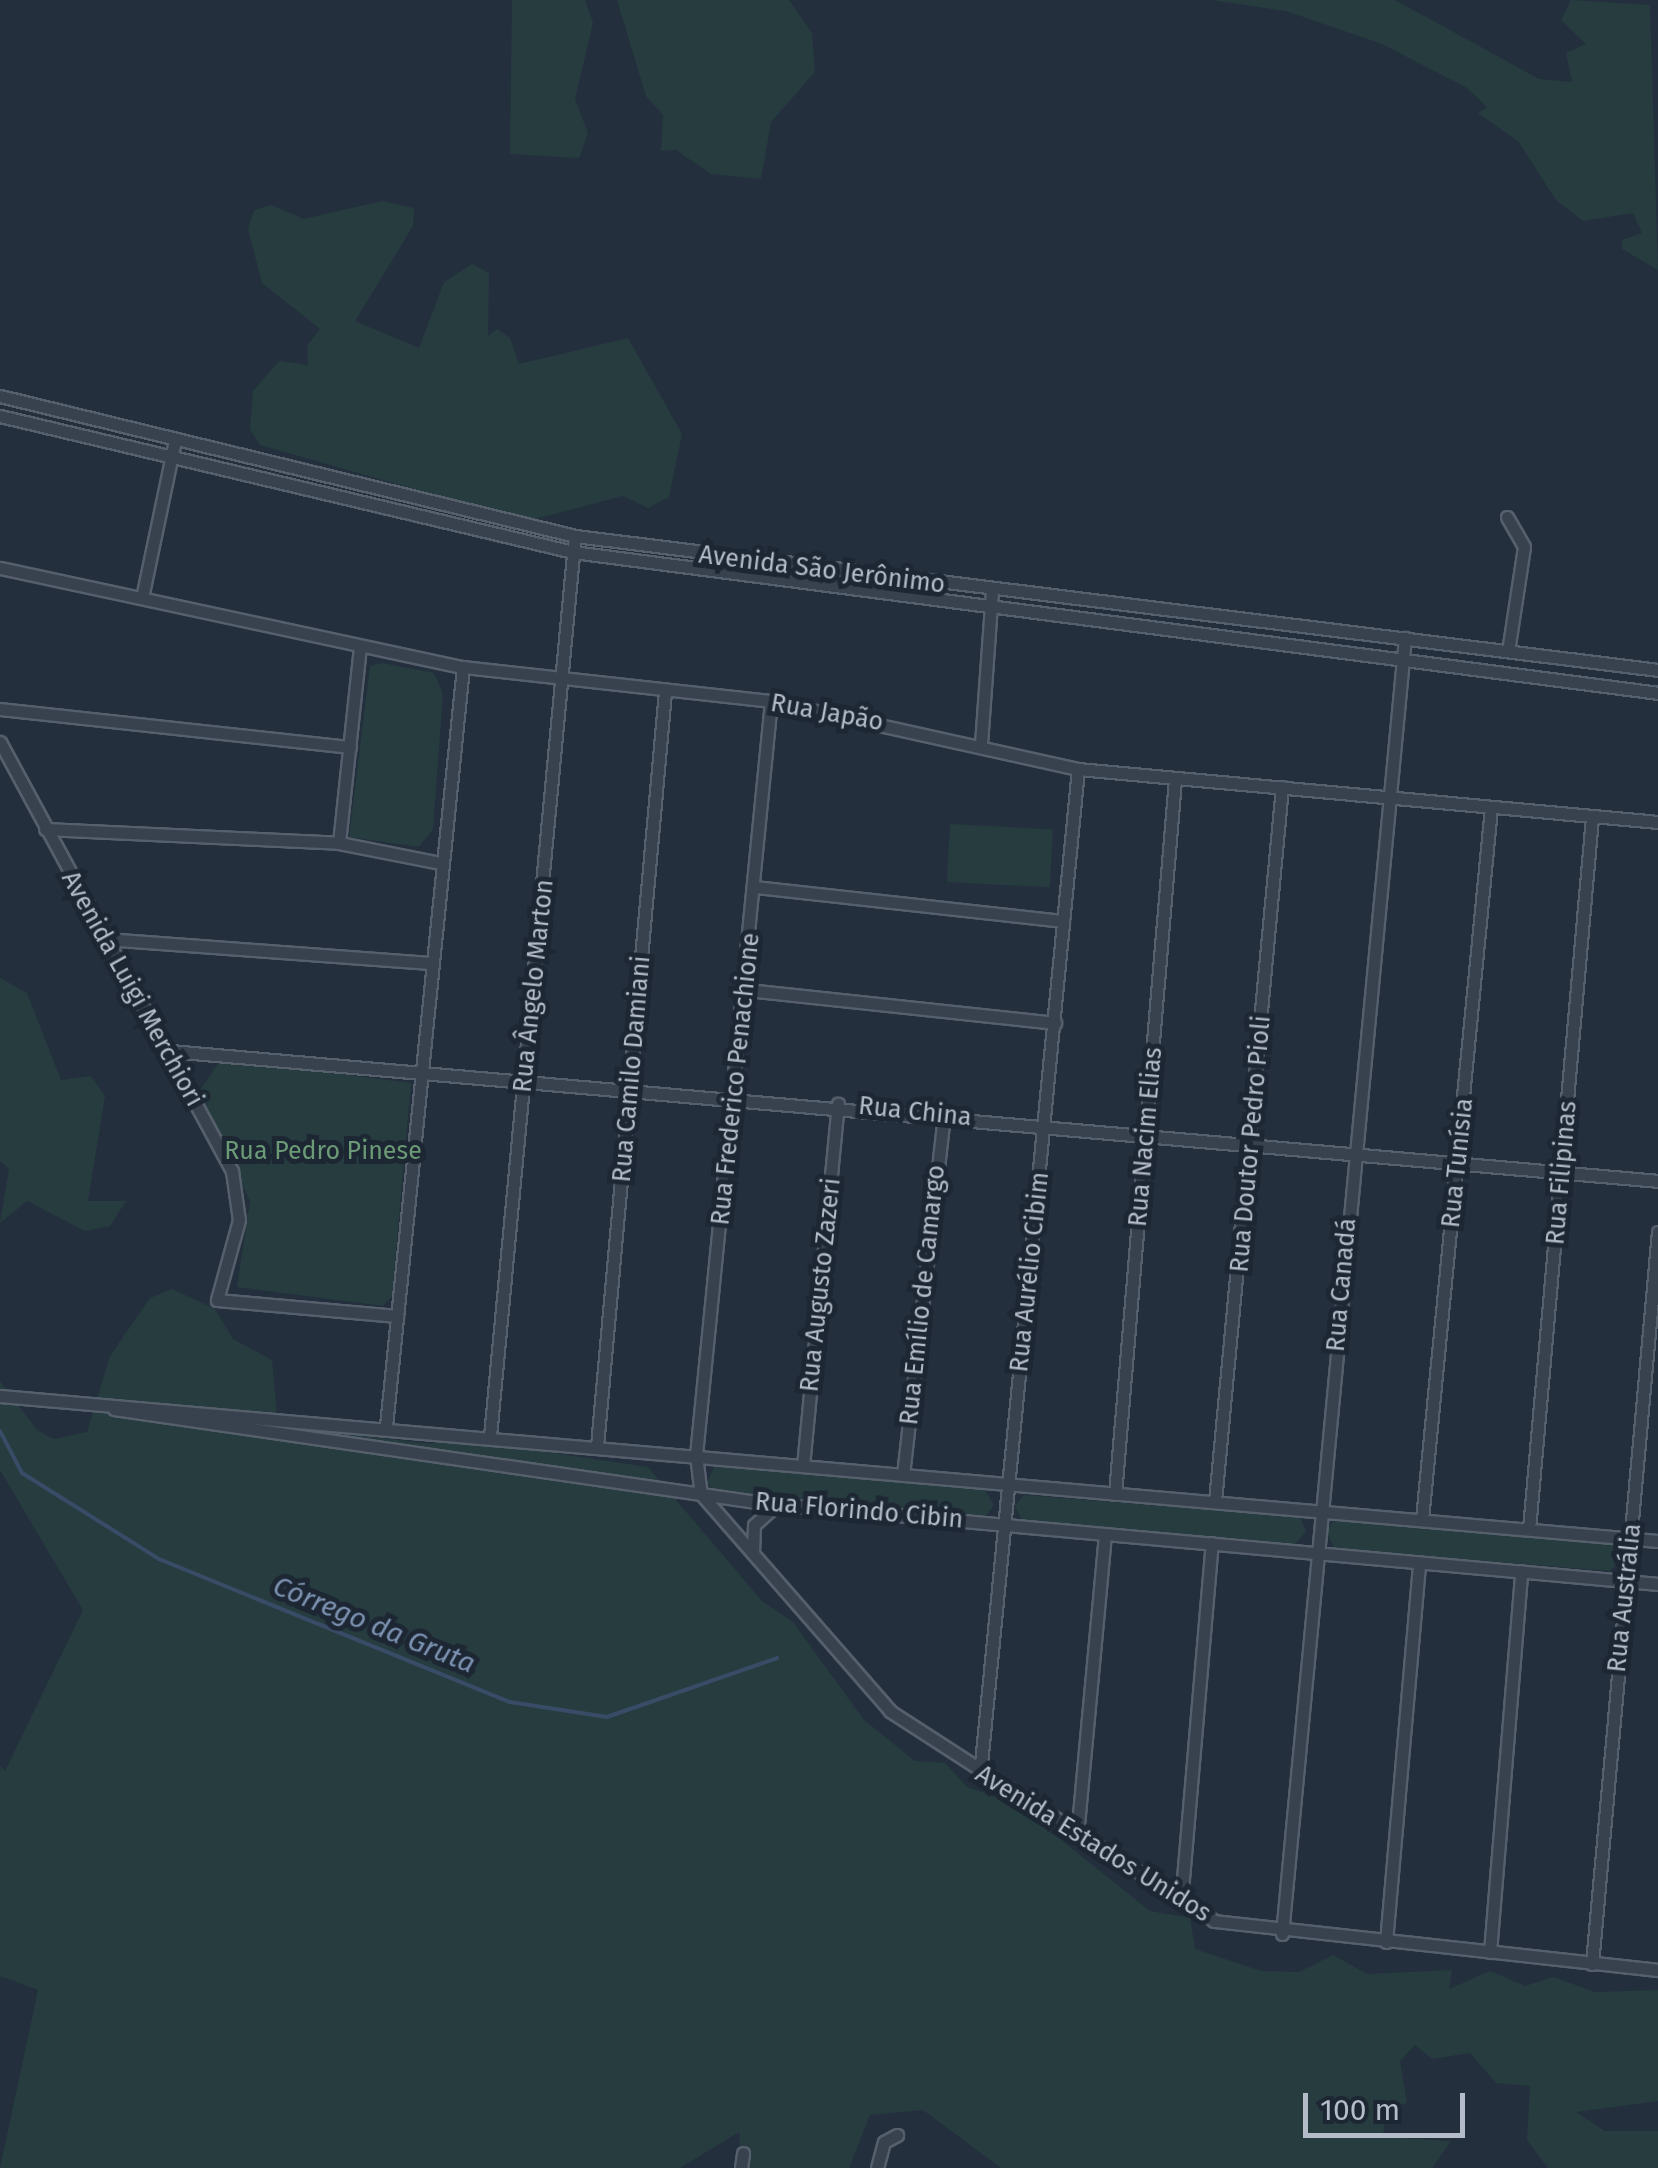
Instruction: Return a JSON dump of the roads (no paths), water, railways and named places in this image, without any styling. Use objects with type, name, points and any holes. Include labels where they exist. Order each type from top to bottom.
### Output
[{"type":"street","name":"Avenida São Jerônimo","points":[[0,396],[574,536],[1658,670]]},
{"type":"street","name":"Avenida São Jerônimo","points":[[0,416],[171,460],[574,552],[1658,693]]},
{"type":"street","points":[[142,598],[175,440]]},
{"type":"street","points":[[338,496],[342,477]]},
{"type":"street","points":[[1507,517],[1524,547],[1508,651]]},
{"type":"street","name":"Rua Ângelo Marton","points":[[490,1436],[574,536]]},
{"type":"street","name":"Rua Japão","points":[[0,568],[462,668],[771,701],[981,744],[1078,769],[1658,822]]},
{"type":"street","points":[[981,744],[992,590]]},
{"type":"street","name":"Rua Canadá","points":[[1282,1934],[1405,638]]},
{"type":"street","points":[[339,843],[360,646]]},
{"type":"street","points":[[386,1426],[428,963],[462,668]]},
{"type":"street","name":"Rua Camilo Damiani","points":[[597,1446],[665,692]]},
{"type":"street","name":"Rua Frederico Penachione","points":[[701,1494],[696,1456],[748,990],[771,701]]},
{"type":"street","points":[[0,709],[350,747]]},
{"type":"street","name":"Avenida Luigi Merchiori","points":[[0,742],[44,830],[170,1052],[240,1196],[218,1300],[397,1316]]},
{"type":"street","name":"Rua Aurélio Cibim","points":[[980,1774],[1078,769]]},
{"type":"street","name":"Rua Nacim Elias","points":[[1115,1494],[1175,780]]},
{"type":"street","name":"Rua Doutor Pedro Pioli","points":[[1215,1501],[1252,1144],[1282,787]]},
{"type":"street","name":"Rua Tunísia","points":[[1422,1519],[1491,808]]},
{"type":"street","name":"Rua Filipinas","points":[[1529,1529],[1592,817]]},
{"type":"street","points":[[44,830],[339,843],[441,862]]},
{"type":"street","points":[[755,887],[1063,922]]},
{"type":"street","points":[[104,939],[428,963]]},
{"type":"street","points":[[748,990],[1054,1023]]},
{"type":"street","name":"Rua China","points":[[170,1052],[525,1076],[1658,1181]]},
{"type":"street","name":"Rua Augusto Zazeri","points":[[803,1466],[838,1104]]},
{"type":"street","name":"Rua Emílio de Camargo","points":[[903,1475],[944,1116]]},
{"type":"street","name":"Rua Austrália","points":[[1592,1964],[1658,1232]]},
{"type":"street","name":"Rua Florindo Cibin","points":[[0,1396],[386,1426],[1008,1486],[1658,1541]]},
{"type":"street","name":"Rua Florindo Cibin","points":[[66,1400],[778,1504],[1658,1584]]},
{"type":"street","name":"Avenida Estados Unidos","points":[[701,1494],[856,1680],[980,1774],[1181,1902],[1244,1931],[1658,1970]]},
{"type":"street","points":[[754,1557],[754,1525],[778,1504]]},
{"type":"street","points":[[1077,1836],[1105,1534]]},
{"type":"street","points":[[1181,1902],[1212,1544]]},
{"type":"street","points":[[1386,1942],[1419,1562]]},
{"type":"street","points":[[1490,1952],[1521,1571]]},
{"type":"street","points":[[877,2168],[884,2142],[897,2135]]},
{"type":"street","points":[[741,2168],[743,2153]]},
{"type":"waterway","name":"Córrego da Gruta","points":[[0,1431],[22,1473],[159,1559],[510,1702],[607,1717],[777,1658]]},
{"type":"park label","name":"Rua Pedro Pinese","points":[[323,1151]]}]
